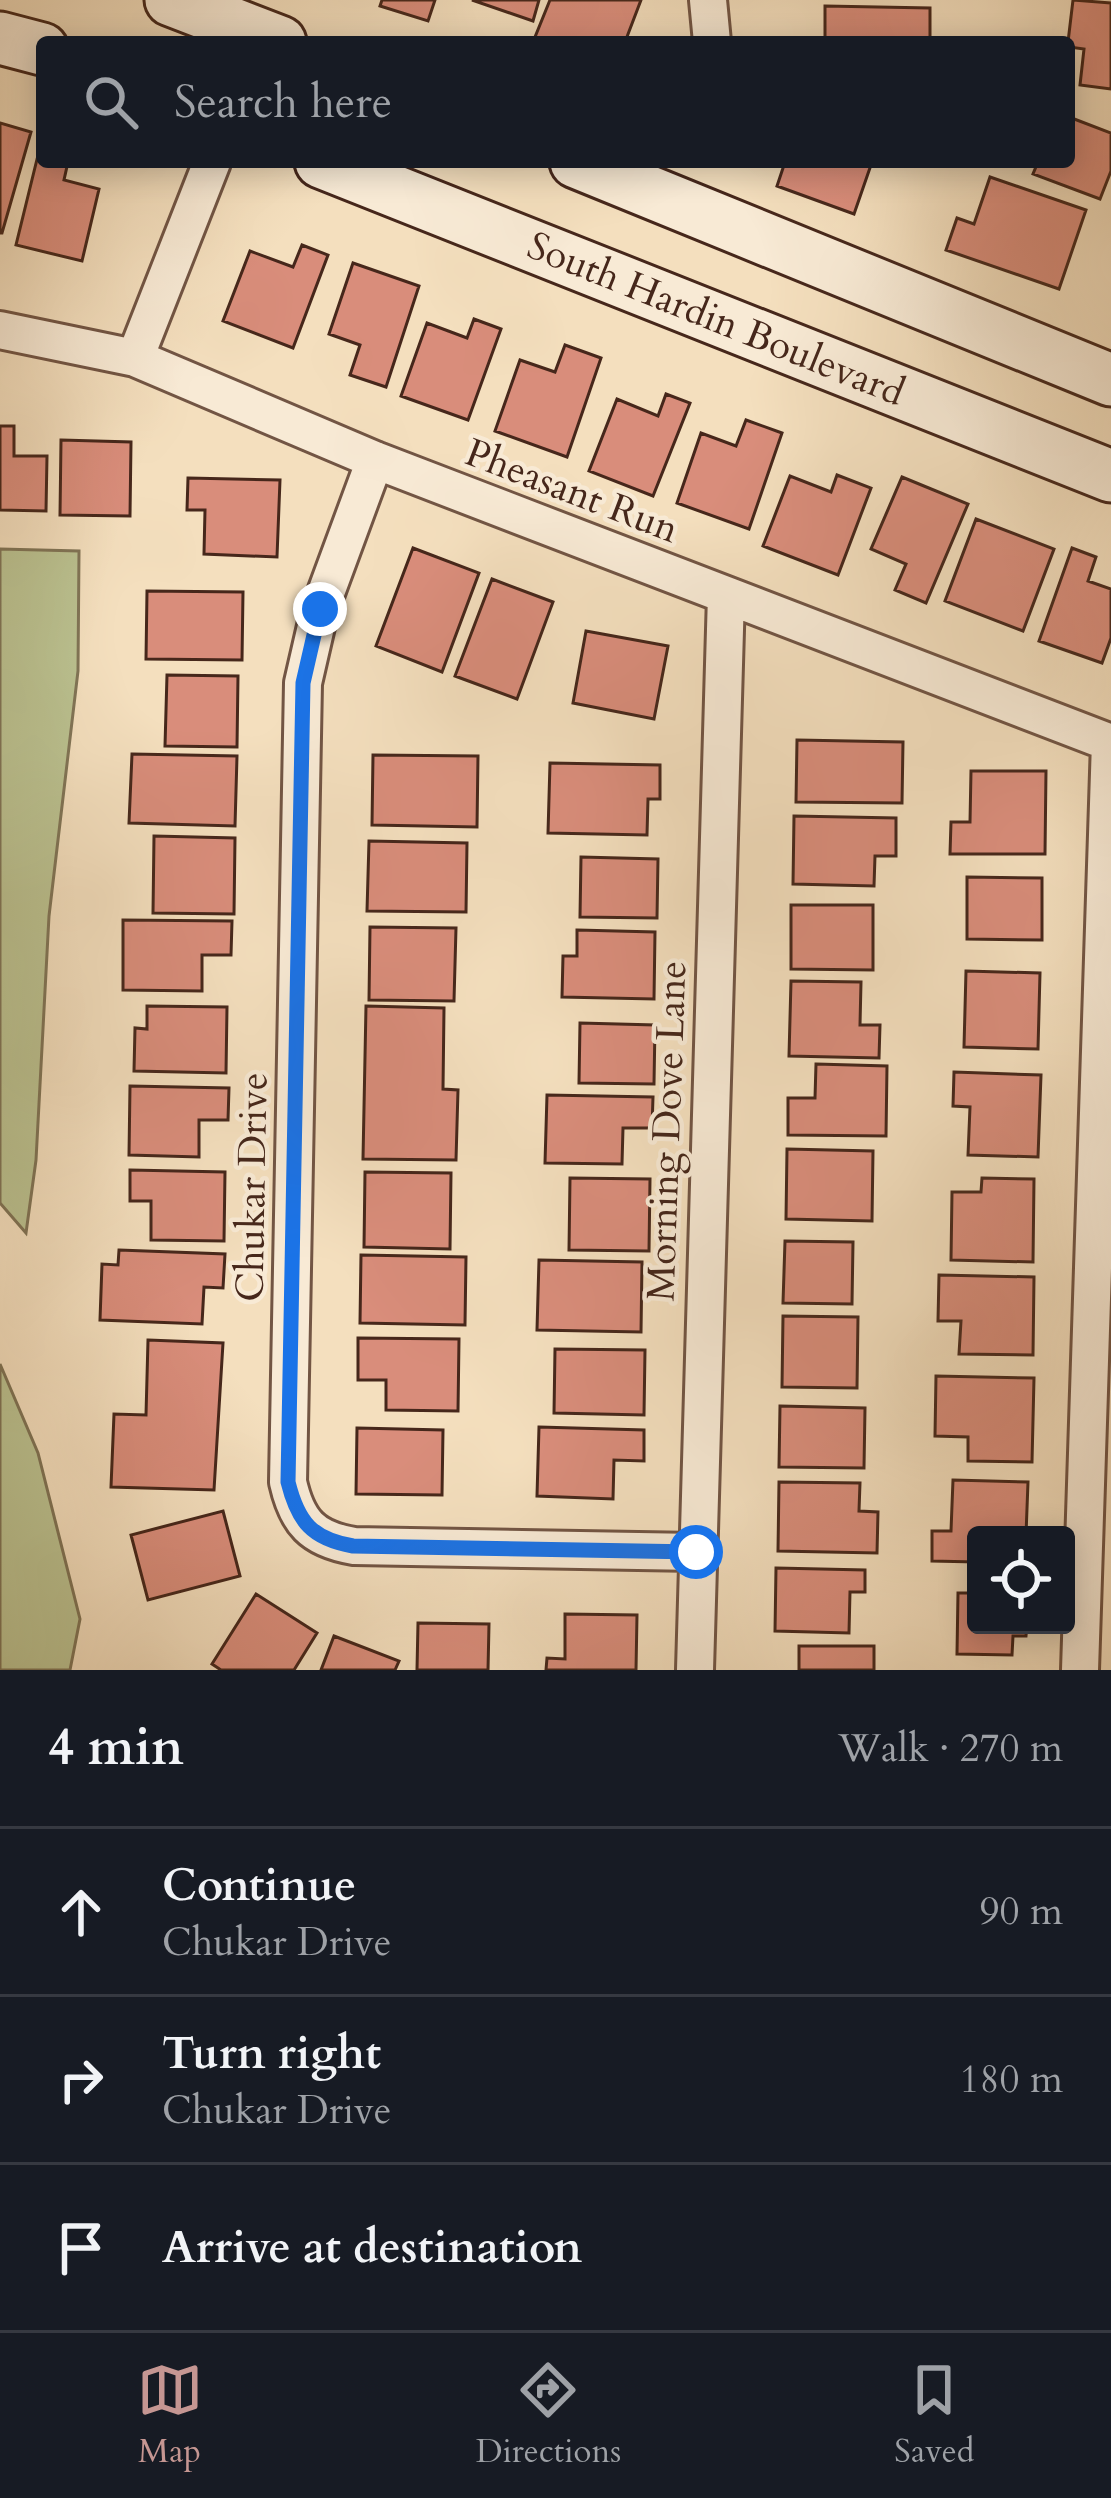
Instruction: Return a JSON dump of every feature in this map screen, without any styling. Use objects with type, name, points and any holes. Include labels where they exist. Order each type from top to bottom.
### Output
[{"type":"main road","points":[[171,0],[262,29]]},
{"type":"main road","points":[[0,38],[36,47]]},
{"type":"main road","name":"South Hardin Boulevard","points":[[336,168],[1111,476]]},
{"type":"main road","points":[[591,168],[1111,380]]},
{"type":"street","points":[[708,0],[711,36]]},
{"type":"street","points":[[135,358],[210,168]]},
{"type":"street","name":"Pheasant Run","points":[[0,330],[135,358],[375,460],[1110,743]]},
{"type":"street","name":"Chukar Drive","points":[[375,460],[320,609],[303,683],[288,1482],[293,1504],[304,1527],[328,1542],[353,1546],[696,1552]]},
{"type":"street","name":"Morning Dove Lane","points":[[694,1670],[725,595]]},
{"type":"street","points":[[1080,1670],[1110,743]]},
{"type":"green space","points":[[0,549],[79,551],[78,671],[49,916],[36,1160],[26,1233],[0,1203]]},
{"type":"green space","points":[[0,1364],[38,1453],[80,1619],[70,1670],[0,1670]]},
{"type":"building","points":[[382,0],[435,0],[428,21],[380,6]]},
{"type":"building","points":[[472,0],[539,0],[533,21]]},
{"type":"building","points":[[550,0],[641,0],[627,36],[535,36]]},
{"type":"building","points":[[1073,0],[1111,3],[1111,89],[1080,85],[1084,49],[1075,48],[1075,36],[1069,36]]},
{"type":"building","points":[[825,6],[930,8],[930,36],[825,36]]},
{"type":"building","points":[[1075,119],[1111,133],[1111,171],[1100,199],[1033,174],[1036,168],[1075,168]]},
{"type":"building","points":[[0,123],[31,132],[2,233],[0,233]]},
{"type":"building","points":[[36,163],[36,168],[67,168],[64,180],[99,189],[82,261],[16,245]]},
{"type":"building","points":[[783,168],[870,168],[854,214],[777,186]]},
{"type":"building","points":[[990,177],[1086,210],[1059,289],[946,250],[957,218],[974,224]]},
{"type":"building","points":[[302,245],[328,255],[293,348],[223,321],[250,251],[293,267]]},
{"type":"building","points":[[353,263],[419,286],[386,387],[350,375],[360,345],[329,334]]},
{"type":"building","points":[[474,319],[501,329],[468,420],[401,396],[427,323],[467,338]]},
{"type":"building","points":[[565,345],[601,358],[567,457],[495,431],[520,360],[555,372]]},
{"type":"building","points":[[666,394],[690,403],[653,496],[589,471],[617,399],[658,416]]},
{"type":"building","points":[[746,420],[782,433],[749,529],[677,503],[701,433],[736,446]]},
{"type":"building","points":[[0,426],[14,426],[14,456],[47,456],[46,511],[0,510]]},
{"type":"building","points":[[61,440],[131,442],[130,516],[60,515]]},
{"type":"building","points":[[837,475],[871,488],[838,575],[763,546],[790,476],[831,492]]},
{"type":"building","points":[[902,477],[968,504],[926,603],[895,590],[906,564],[871,549]]},
{"type":"building","points":[[188,478],[280,480],[277,557],[204,554],[205,510],[187,510]]},
{"type":"building","points":[[976,519],[1054,549],[1023,631],[945,601]]},
{"type":"building","points":[[413,548],[479,573],[442,672],[376,646]]},
{"type":"building","points":[[1072,548],[1096,557],[1088,581],[1111,589],[1111,638],[1102,663],[1039,641]]},
{"type":"building","points":[[492,579],[553,602],[517,699],[455,676]]},
{"type":"building","points":[[147,591],[243,592],[242,660],[146,659]]},
{"type":"building","points":[[586,631],[668,646],[654,719],[573,703]]},
{"type":"building","points":[[167,675],[238,676],[237,747],[165,746]]},
{"type":"building","points":[[797,740],[903,742],[902,803],[796,802]]},
{"type":"building","points":[[132,754],[237,756],[235,826],[129,823]]},
{"type":"building","points":[[373,755],[478,756],[477,827],[372,825]]},
{"type":"building","points":[[550,763],[660,765],[660,799],[648,799],[647,835],[548,833]]},
{"type":"building","points":[[971,771],[1046,771],[1045,854],[950,854],[951,822],[970,822]]},
{"type":"building","points":[[794,816],[896,818],[896,856],[875,856],[874,886],[793,884]]},
{"type":"building","points":[[154,836],[235,838],[234,914],[153,913]]},
{"type":"building","points":[[369,841],[467,843],[466,912],[367,911]]},
{"type":"building","points":[[581,857],[658,859],[657,918],[580,917]]},
{"type":"building","points":[[967,877],[1042,878],[1042,940],[967,939]]},
{"type":"building","points":[[791,905],[873,905],[873,970],[791,969]]},
{"type":"building","points":[[123,920],[232,921],[231,955],[202,955],[202,991],[123,990]]},
{"type":"building","points":[[370,927],[456,928],[454,1001],[369,1000]]},
{"type":"building","points":[[577,930],[655,932],[654,999],[562,997],[563,956],[577,956]]},
{"type":"building","points":[[966,971],[1040,973],[1038,1049],[964,1047]]},
{"type":"building","points":[[791,981],[861,982],[860,1025],[880,1025],[879,1058],[789,1056]]},
{"type":"building","points":[[147,1006],[227,1007],[226,1073],[134,1071],[135,1028],[147,1029]]},
{"type":"building","points":[[366,1006],[444,1008],[443,1089],[458,1090],[456,1160],[363,1159]]},
{"type":"building","points":[[580,1023],[655,1025],[654,1084],[579,1083]]},
{"type":"building","points":[[816,1064],[887,1066],[886,1136],[788,1135],[788,1098],[815,1098]]},
{"type":"building","points":[[954,1072],[1041,1075],[1038,1157],[968,1155],[970,1107],[953,1106]]},
{"type":"building","points":[[130,1086],[229,1088],[228,1120],[199,1120],[199,1157],[129,1155]]},
{"type":"building","points":[[547,1095],[653,1097],[652,1128],[623,1128],[622,1164],[545,1163]]},
{"type":"building","points":[[787,1149],[873,1151],[872,1221],[786,1219]]},
{"type":"building","points":[[130,1170],[225,1172],[224,1241],[151,1240],[151,1201],[130,1201]]},
{"type":"building","points":[[365,1172],[451,1173],[450,1249],[364,1247]]},
{"type":"building","points":[[570,1178],[650,1179],[649,1251],[569,1250]]},
{"type":"building","points":[[982,1178],[1034,1179],[1033,1262],[951,1260],[952,1192],[981,1192]]},
{"type":"building","points":[[785,1241],[853,1242],[852,1304],[783,1303]]},
{"type":"building","points":[[119,1250],[225,1254],[223,1288],[204,1287],[202,1324],[100,1320],[102,1264],[118,1265]]},
{"type":"building","points":[[361,1255],[466,1257],[465,1325],[360,1323]]},
{"type":"building","points":[[539,1260],[642,1262],[641,1332],[537,1330]]},
{"type":"building","points":[[939,1275],[1034,1277],[1033,1355],[959,1354],[961,1321],[938,1321]]},
{"type":"building","points":[[783,1316],[858,1317],[857,1388],[782,1387]]},
{"type":"building","points":[[358,1338],[459,1339],[458,1411],[386,1410],[386,1380],[358,1380]]},
{"type":"building","points":[[148,1340],[223,1343],[214,1490],[111,1487],[114,1414],[146,1415]]},
{"type":"building","points":[[555,1349],[645,1350],[644,1415],[554,1413]]},
{"type":"building","points":[[936,1376],[1034,1378],[1032,1462],[968,1461],[968,1437],[935,1436]]},
{"type":"building","points":[[780,1406],[865,1408],[864,1468],[779,1467]]},
{"type":"building","points":[[539,1427],[644,1430],[644,1461],[614,1460],[613,1499],[537,1496]]},
{"type":"building","points":[[357,1428],[443,1430],[442,1495],[356,1494]]},
{"type":"building","points":[[953,1480],[1028,1482],[1026,1526],[967,1526],[967,1562],[932,1561],[932,1531],[951,1531]]},
{"type":"building","points":[[779,1482],[860,1483],[859,1511],[878,1512],[877,1553],[778,1551]]},
{"type":"building","points":[[223,1511],[240,1576],[148,1600],[131,1535]]},
{"type":"building","points":[[776,1568],[865,1570],[865,1592],[850,1592],[849,1633],[775,1631]]},
{"type":"building","points":[[958,1593],[967,1593],[967,1634],[1026,1634],[1013,1636],[1012,1655],[957,1654]]},
{"type":"building","points":[[256,1594],[317,1633],[294,1670],[221,1670],[212,1664]]},
{"type":"building","points":[[565,1614],[637,1615],[636,1670],[546,1670],[547,1658],[565,1659]]},
{"type":"building","points":[[418,1623],[489,1624],[488,1670],[417,1670]]},
{"type":"building","points":[[334,1636],[399,1661],[395,1670],[321,1670]]},
{"type":"building","points":[[799,1646],[874,1646],[874,1670],[799,1670]]},
{"type":"route","points":[[320,609],[303,683],[288,1482],[293,1504],[304,1527],[328,1542],[353,1546],[696,1552]]}]
